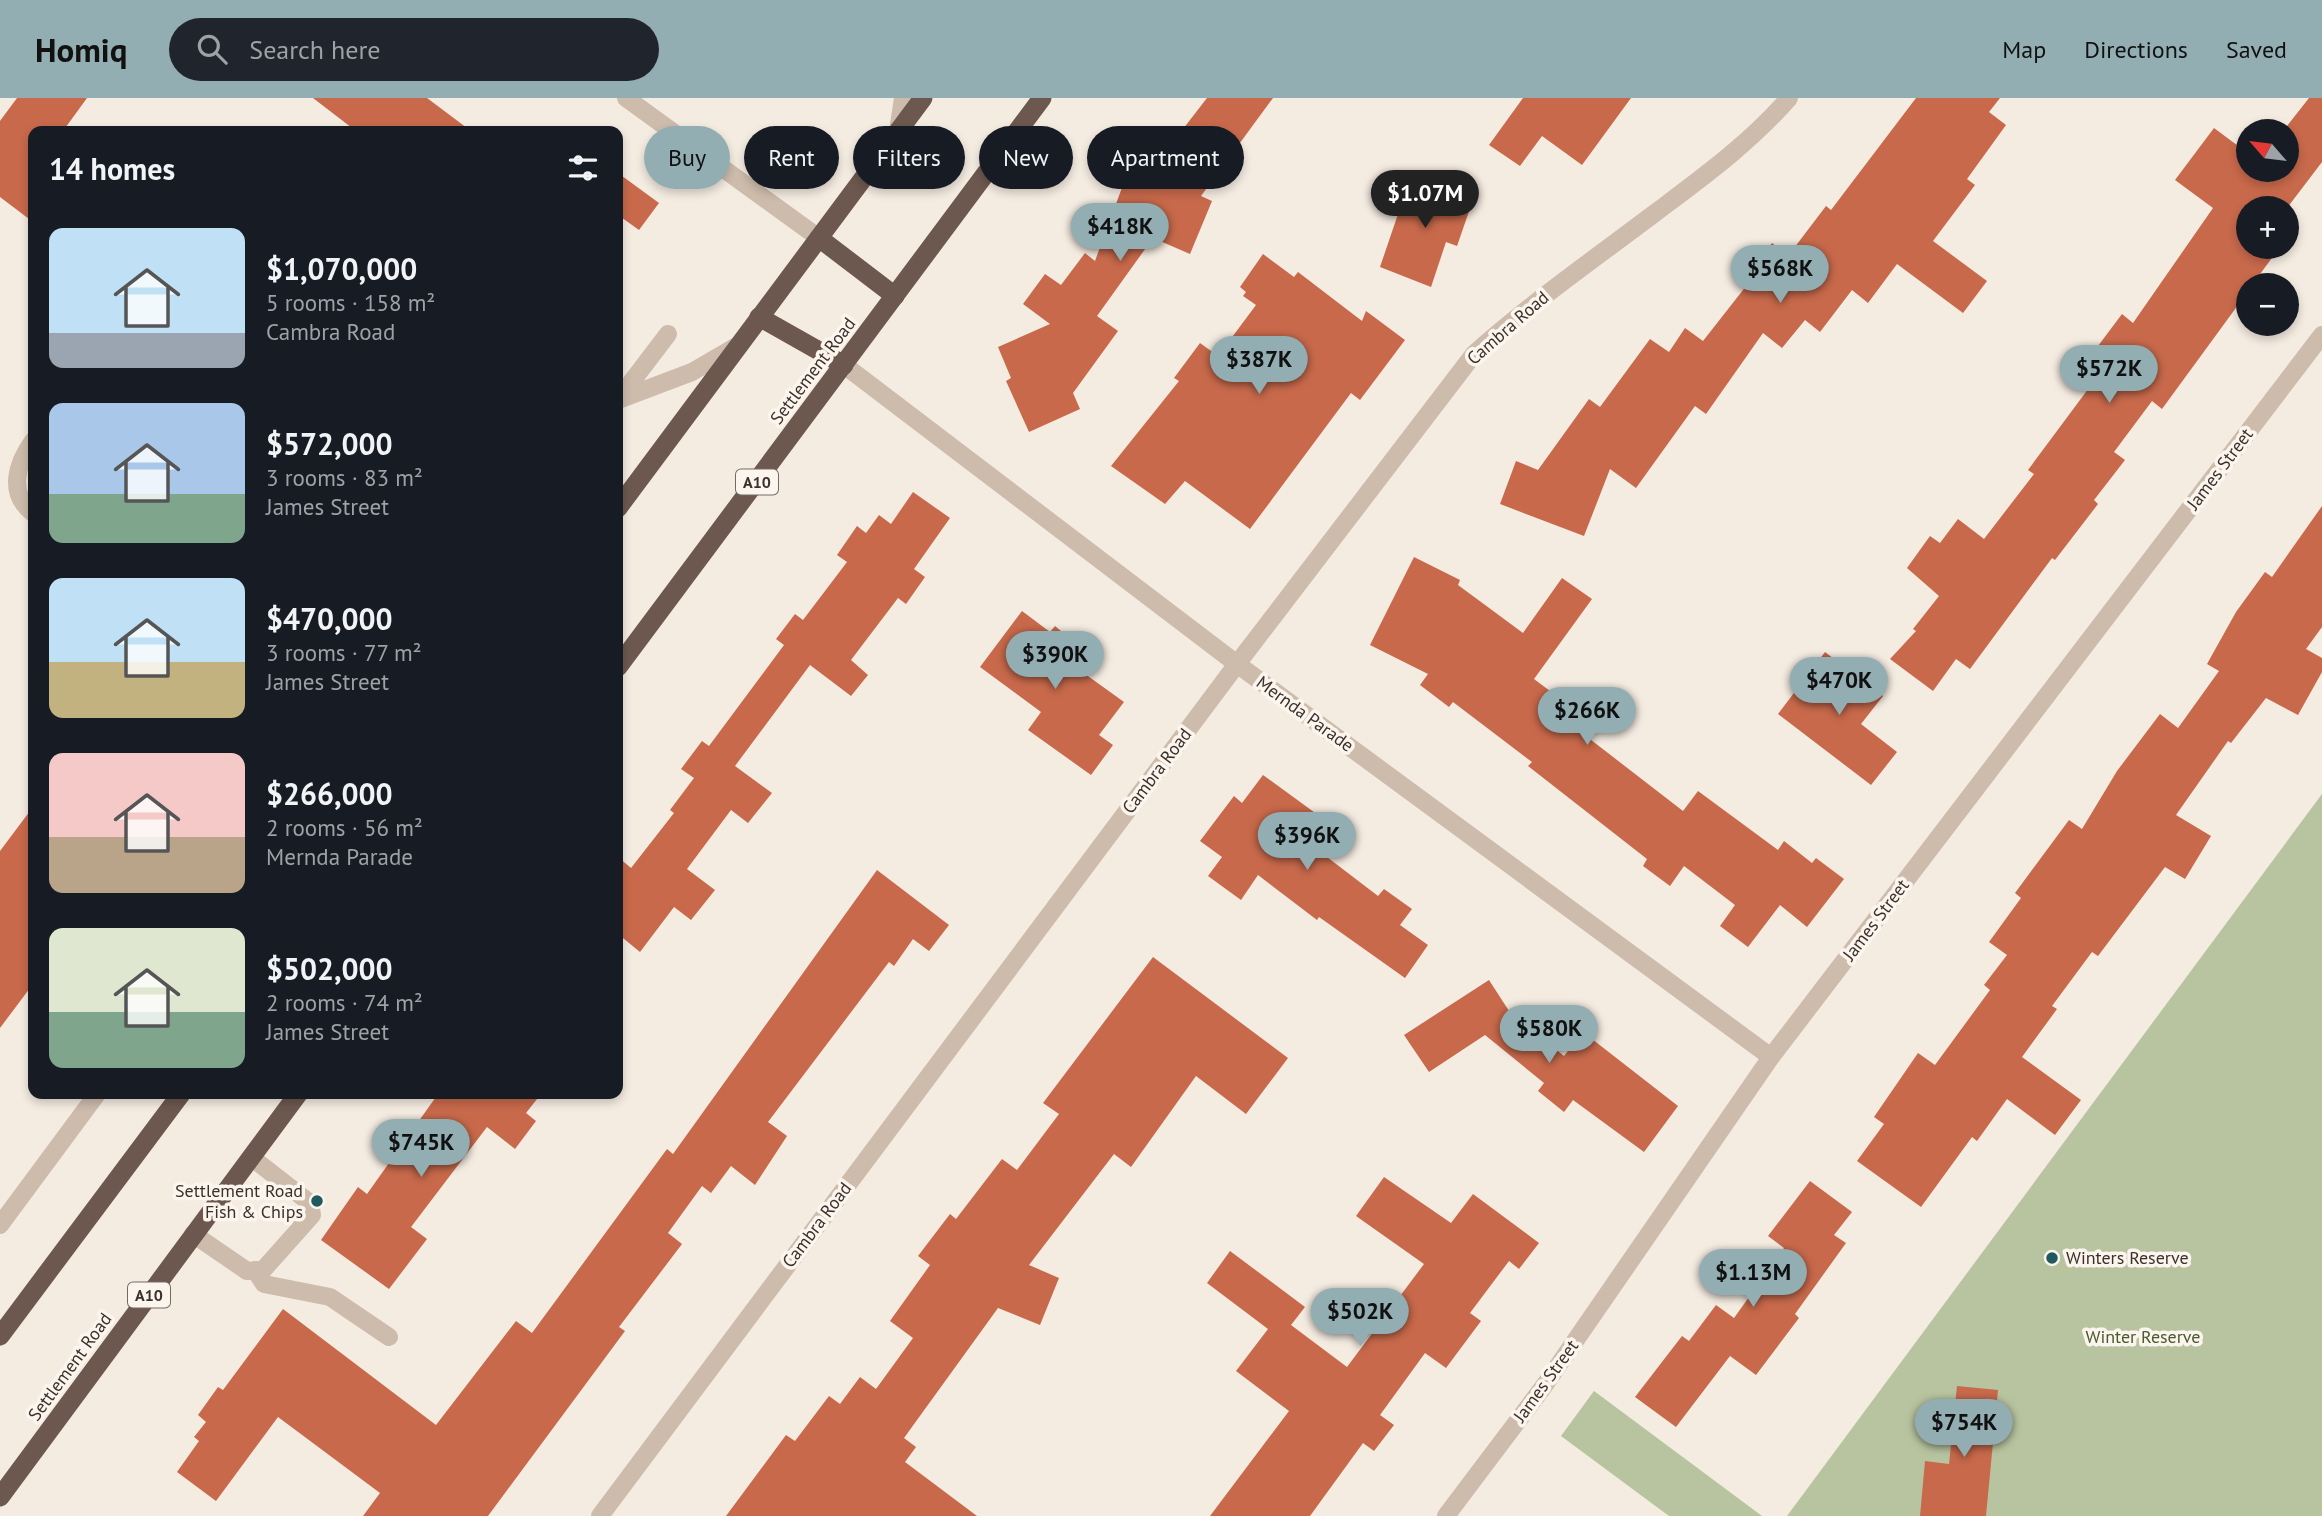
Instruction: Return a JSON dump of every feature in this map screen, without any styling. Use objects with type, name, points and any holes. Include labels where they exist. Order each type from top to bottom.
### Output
[{"type":"highway","points":[[902,126],[923,98]]},
{"type":"highway","name":"Settlement Road","points":[[623,660],[1042,98]]},
{"type":"highway","points":[[623,501],[855,189]]},
{"type":"highway","points":[[819,238],[895,296]]},
{"type":"highway","points":[[759,317],[844,365]]},
{"type":"highway","points":[[0,1336],[177,1099]]},
{"type":"highway","name":"Settlement Road","points":[[0,1497],[294,1099]]},
{"type":"street","points":[[626,98],[819,238]]},
{"type":"street","points":[[899,126],[903,98]]},
{"type":"street","name":"Cambra Road","points":[[600,1516],[1237,664],[1474,354],[1514,318],[1718,166],[1769,121],[1789,98]]},
{"type":"street","points":[[623,393],[668,334]]},
{"type":"street","name":"James Street","points":[[1446,1516],[1544,1386],[1771,1057],[2322,335]]},
{"type":"street","points":[[623,398],[692,372],[739,345]]},
{"type":"street","name":"Mernda Parade","points":[[844,365],[1237,664],[1771,1057]]},
{"type":"street","points":[[28,449],[21,461],[16,481],[21,499],[28,507]]},
{"type":"street","points":[[0,1225],[93,1099]]},
{"type":"street","points":[[194,1234],[247,1271],[263,1270],[312,1215],[310,1203],[251,1157]]},
{"type":"street","points":[[255,1270],[264,1284],[330,1297],[389,1337]]},
{"type":"green space","name":"Winter Reserve","points":[[2322,794],[2322,1516],[1787,1516]]},
{"type":"green space","points":[[1594,1391],[1762,1516],[1669,1516],[1561,1436]]},
{"type":"building","points":[[17,98],[87,98],[67,126],[28,126],[28,218],[0,197],[0,121]]},
{"type":"building","points":[[313,98],[427,98],[464,126],[349,126]]},
{"type":"building","points":[[1207,98],[1273,98],[1244,137],[1244,126],[1185,126]]},
{"type":"building","points":[[1523,98],[1631,98],[1582,165],[1542,136],[1520,166],[1489,145]]},
{"type":"building","points":[[1916,98],[2000,98],[1989,112],[2006,125],[1967,179],[1975,185],[1933,241],[1987,281],[1963,313],[1897,264],[1868,303],[1852,290],[1820,332],[1805,320],[1782,348],[1763,333],[1706,414],[1695,406],[1636,488],[1610,469],[1584,536],[1500,504],[1516,461],[1538,470],[1589,399],[1600,407],[1650,339],[1669,352],[1685,328],[1703,341],[1754,276],[1750,272],[1772,243],[1788,256],[1826,206],[1831,210]]},
{"type":"building","points":[[2309,98],[2322,98],[2322,162],[2296,196],[2236,196],[2236,259],[2271,259],[2261,273],[2236,273],[2236,308],[2162,409],[2152,401],[2114,452],[2125,460],[2094,500],[2098,504],[2055,560],[2052,558],[1970,669],[1956,659],[1933,691],[1890,659],[1916,631],[1913,629],[1939,596],[1907,568],[1930,536],[1940,543],[1958,519],[1984,539],[2034,474],[2028,470],[2106,365],[2092,354],[2122,314],[2133,323],[2213,208],[2175,180],[2214,128],[2236,144],[2236,182],[2300,182],[2300,119],[2292,119]]},
{"type":"building","points":[[1411,176],[1474,197],[1457,246],[1446,242],[1431,287],[1380,267]]},
{"type":"building","points":[[623,177],[659,203],[639,230],[623,219]]},
{"type":"building","points":[[1121,189],[1206,189],[1201,196],[1212,201],[1190,254],[1153,238],[1097,316],[1118,331],[1073,393],[1080,409],[1029,432],[1006,381],[1011,378],[998,347],[1050,324],[1023,304],[1045,274],[1061,285],[1085,253],[1095,261]]},
{"type":"building","points":[[1263,254],[1294,277],[1298,272],[1362,321],[1366,311],[1405,340],[1360,400],[1351,393],[1250,529],[1185,481],[1165,504],[1111,466],[1179,381],[1174,378],[1200,343],[1218,356],[1256,305],[1243,296],[1246,292],[1240,287]]},
{"type":"building","points":[[913,492],[950,518],[914,569],[925,577],[906,604],[898,598],[851,660],[868,675],[851,696],[810,665],[735,766],[772,793],[748,823],[731,810],[687,869],[715,890],[691,920],[674,907],[640,952],[623,938],[623,861],[631,868],[674,813],[670,810],[694,778],[681,769],[702,741],[709,746],[784,645],[776,639],[795,614],[803,620],[847,562],[837,555],[857,526],[866,533],[879,515],[891,524]]},
{"type":"building","points":[[2322,506],[2322,627],[2306,649],[2322,658],[2322,672],[2298,715],[2266,698],[2231,743],[2228,741],[2176,815],[2211,836],[2185,879],[2165,867],[2098,956],[2092,952],[2052,1006],[2057,1009],[2022,1057],[2081,1100],[2055,1135],[2007,1099],[1977,1141],[1972,1137],[1921,1207],[1857,1161],[1884,1124],[1874,1117],[1918,1053],[1935,1065],[1990,990],[1984,985],[2007,955],[1989,942],[2021,898],[2015,893],[2069,820],[2082,829],[2117,771],[2160,714],[2178,728],[2219,671],[2207,664],[2236,612],[2265,572],[2272,577]]},
{"type":"building","points":[[1414,557],[1460,580],[1458,585],[1523,633],[1562,578],[1592,599],[1534,679],[1582,715],[1573,726],[1683,811],[1698,791],[1778,850],[1784,841],[1812,863],[1816,858],[1844,879],[1807,927],[1780,905],[1748,947],[1720,926],[1735,905],[1684,866],[1670,886],[1643,866],[1647,859],[1528,766],[1532,762],[1453,702],[1449,707],[1420,685],[1428,674],[1370,645]]},
{"type":"building","points":[[1022,611],[1050,632],[1055,626],[1079,646],[1067,661],[1124,702],[1099,735],[1113,745],[1091,775],[1028,730],[1041,712],[980,667]]},
{"type":"building","points":[[1825,652],[1883,696],[1861,724],[1897,752],[1871,785],[1778,714]]},
{"type":"building","points":[[1263,775],[1344,834],[1327,857],[1378,896],[1384,889],[1412,909],[1400,925],[1428,945],[1405,978],[1319,917],[1317,920],[1258,875],[1241,900],[1208,876],[1222,857],[1200,841],[1234,796],[1242,803]]},
{"type":"building","points":[[28,814],[28,991],[0,1028],[0,851]]},
{"type":"building","points":[[877,870],[949,925],[929,951],[913,939],[894,966],[889,962],[768,1122],[787,1136],[755,1185],[731,1166],[711,1193],[702,1186],[668,1233],[682,1244],[619,1327],[625,1331],[488,1516],[363,1516],[380,1493],[278,1417],[216,1501],[177,1472],[199,1441],[194,1437],[206,1422],[198,1415],[218,1387],[223,1390],[283,1309],[436,1425],[516,1321],[532,1333],[667,1149],[673,1154]]},
{"type":"building","points":[[1153,957],[1288,1058],[1246,1114],[1196,1076],[1131,1167],[1114,1154],[1029,1265],[1059,1278],[1040,1325],[998,1308],[904,1438],[916,1447],[905,1462],[977,1516],[726,1516],[786,1435],[795,1441],[829,1396],[840,1404],[860,1377],[876,1389],[913,1338],[890,1321],[930,1265],[918,1256],[950,1214],[956,1219],[1002,1159],[1017,1170],[1059,1114],[1043,1103]]},
{"type":"building","points":[[1489,980],[1511,1014],[1564,1056],[1583,1032],[1678,1106],[1644,1152],[1573,1100],[1564,1112],[1538,1091],[1544,1083],[1485,1035],[1429,1072],[1404,1035]]},
{"type":"building","points":[[434,1099],[537,1099],[526,1113],[536,1121],[515,1149],[487,1127],[411,1227],[427,1239],[389,1289],[321,1240],[358,1187],[367,1194]]},
{"type":"building","points":[[1384,1177],[1451,1223],[1473,1194],[1539,1243],[1519,1269],[1509,1261],[1470,1313],[1481,1321],[1446,1368],[1425,1353],[1380,1415],[1394,1425],[1374,1451],[1363,1443],[1310,1516],[1210,1516],[1289,1411],[1236,1371],[1268,1329],[1207,1283],[1230,1251],[1305,1307],[1291,1325],[1347,1367],[1424,1264],[1356,1216]]},
{"type":"building","points":[[1810,1181],[1852,1212],[1834,1235],[1846,1243],[1795,1314],[1799,1318],[1756,1375],[1730,1356],[1676,1427],[1635,1397],[1682,1336],[1689,1341],[1716,1305],[1734,1318],[1784,1248],[1768,1236]]},
{"type":"building","points":[[1957,1386],[1998,1390],[1986,1516],[1920,1516],[1925,1461],[1949,1464]]},
{"type":"place","name":"Settlement Road Fish & Chips","points":[[317,1201]]},
{"type":"place","name":"Winters Reserve","points":[[2052,1258]]}]
